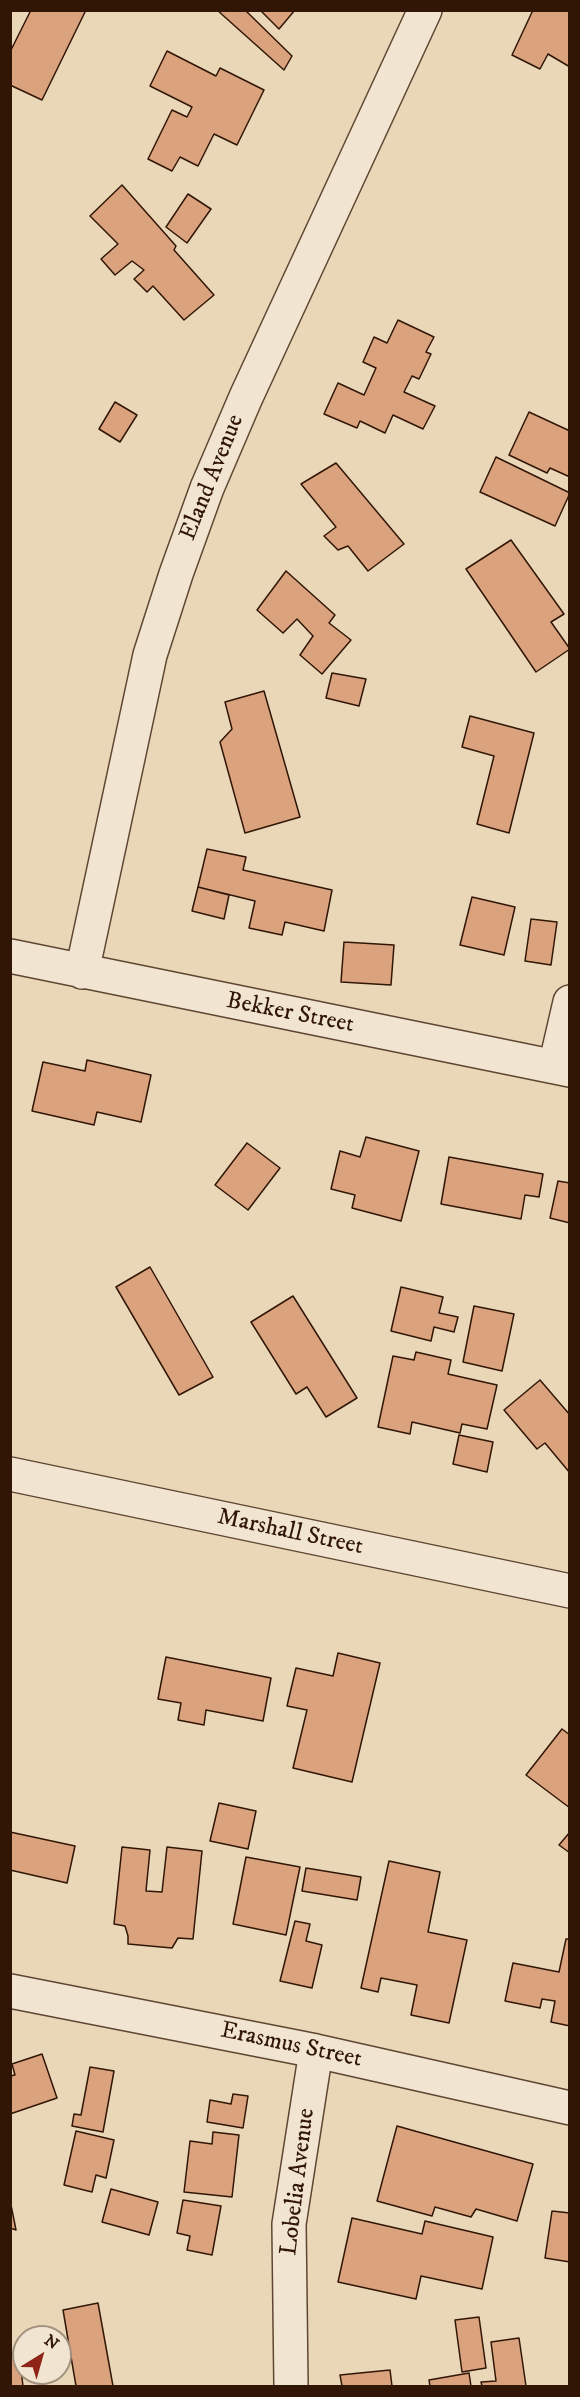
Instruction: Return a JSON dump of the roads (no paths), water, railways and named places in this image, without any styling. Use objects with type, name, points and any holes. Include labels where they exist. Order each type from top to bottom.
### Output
[{"type":"street","name":"Eland Avenue","points":[[82,972],[150,655],[176,574],[207,488],[246,397],[425,10]]},
{"type":"street","name":"Bekker Street","points":[[10,956],[562,1069]]},
{"type":"street","points":[[562,1069],[570,1002]]},
{"type":"street","name":"Marshall Street","points":[[10,1474],[570,1591]]},
{"type":"street","name":"Erasmus Street","points":[[10,1990],[316,2051],[570,2108]]},
{"type":"street","name":"Lobelia Avenue","points":[[291,2386],[289,2224],[316,2051]]}]
